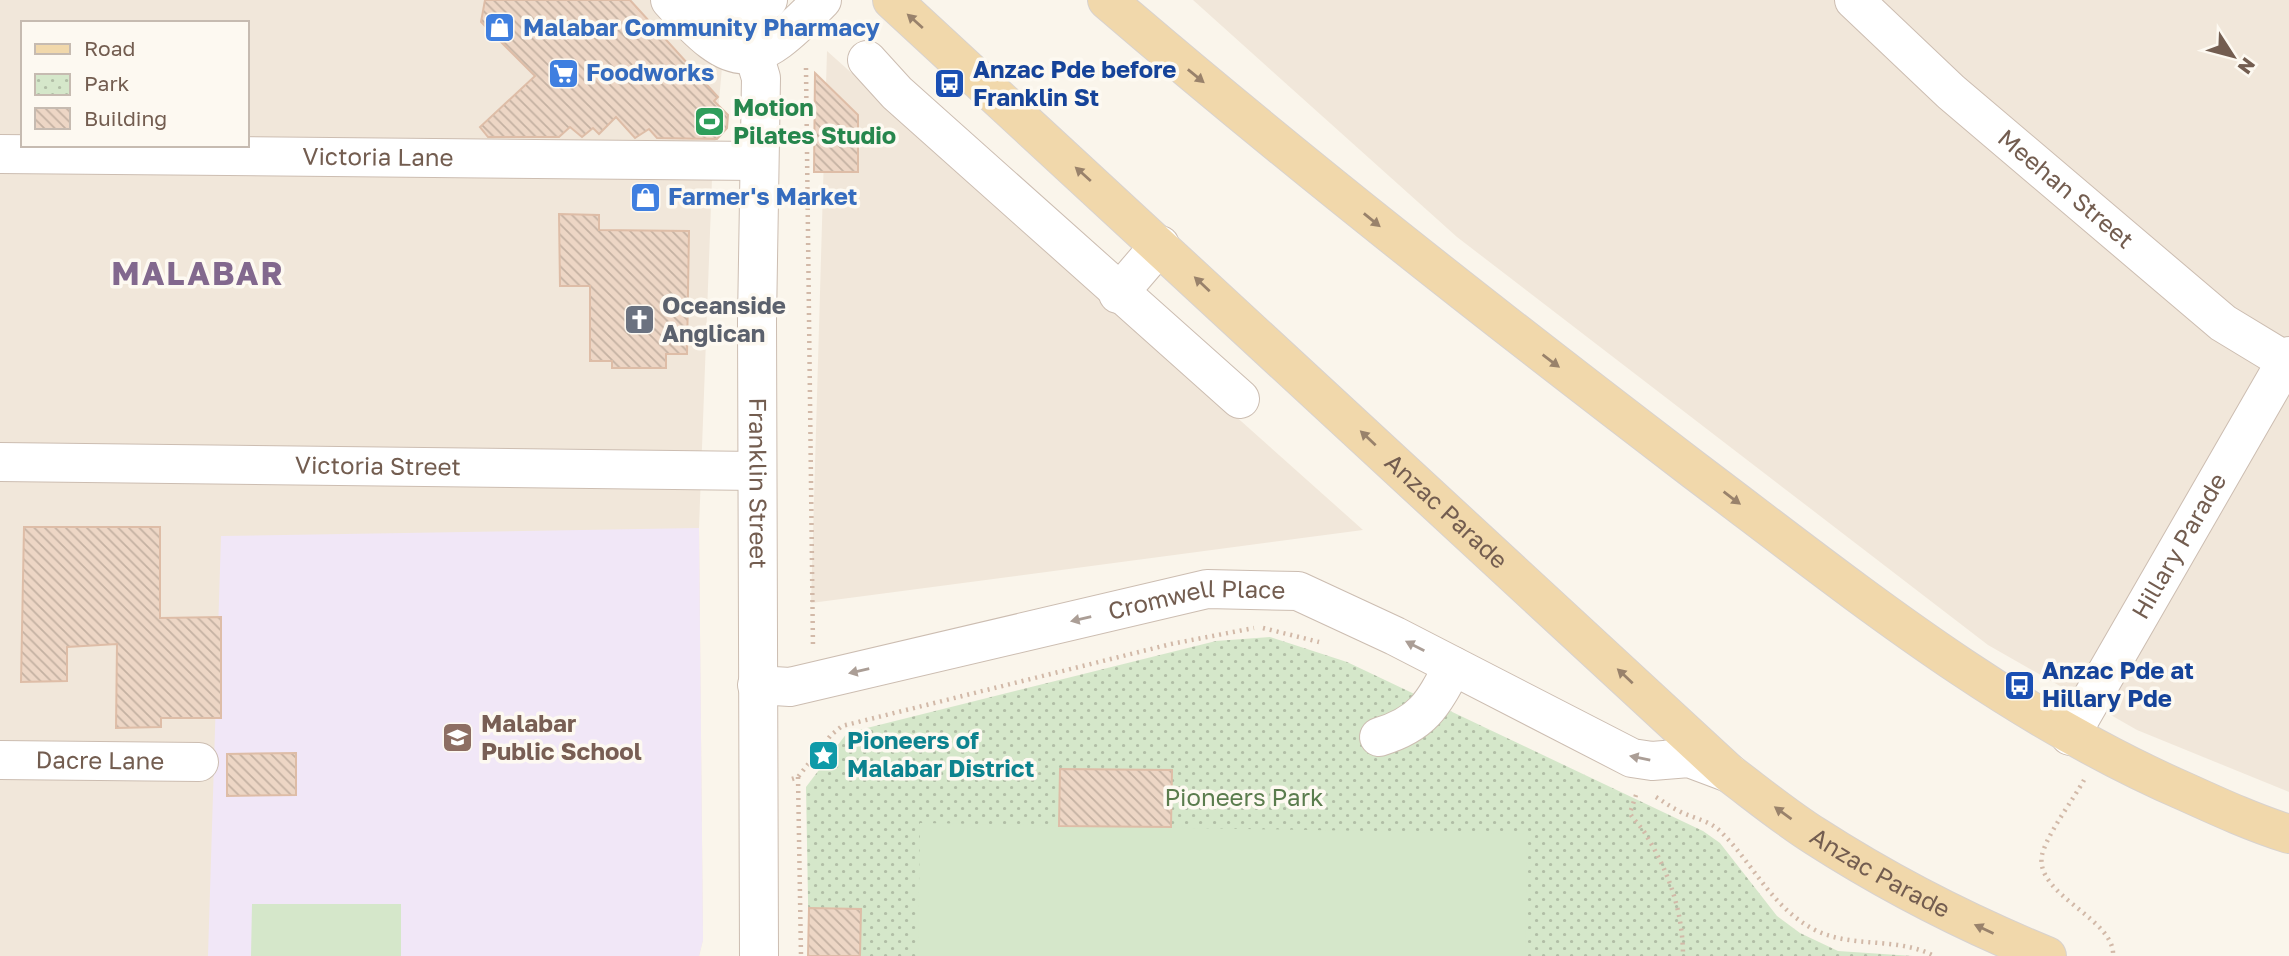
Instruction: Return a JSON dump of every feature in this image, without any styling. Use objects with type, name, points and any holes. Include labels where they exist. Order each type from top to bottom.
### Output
[{"type":"main road","name":"Anzac Parade","points":[[892,0],[1729,773],[1814,836],[1888,880],[1981,928],[2047,956]]},
{"type":"main road","points":[[1107,0],[1449,283],[1940,654],[2070,736],[2154,779],[2257,824],[2289,834]]},
{"type":"street","points":[[670,0],[715,46],[735,55],[754,53],[788,33],[822,0]]},
{"type":"street","name":"Meehan Street","points":[[1854,0],[1951,92],[2222,323],[2288,360]]},
{"type":"street","name":"Franklin Street","points":[[740,5],[761,78],[758,161],[757,471],[759,956]]},
{"type":"street","points":[[867,60],[897,93],[1118,294],[1240,399]]},
{"type":"street","name":"Victoria Lane","points":[[0,155],[758,161]]},
{"type":"street","points":[[1118,294],[1160,245]]},
{"type":"street","name":"Hillary Parade","points":[[2070,736],[2288,360]]},
{"type":"street","name":"Victoria Street","points":[[0,462],[757,471]]},
{"type":"street","name":"Cromwell Place","points":[[757,685],[790,687],[1207,589],[1298,591],[1453,666],[1632,758],[1652,761],[1689,758],[1729,773]]},
{"type":"street","points":[[1379,737],[1416,722],[1430,707],[1453,666]]},
{"type":"street","name":"Dacre Lane","points":[[0,760],[199,762]]},
{"type":"path","points":[[806,68],[814,681]]},
{"type":"path","points":[[802,956],[799,777],[834,730],[938,701],[1171,644],[1257,627],[1327,645]]},
{"type":"path","points":[[2091,768],[2042,852],[2041,867],[2052,884],[2106,936],[2113,956]]},
{"type":"path","points":[[758,780],[799,777]]},
{"type":"path","points":[[1652,786],[1655,796]]},
{"type":"path","points":[[1623,789],[1636,795],[1655,796],[1680,812],[1709,822],[1721,832],[1764,888],[1814,929],[1838,939],[1906,944],[1934,956]]},
{"type":"path","points":[[1636,795],[1630,813],[1645,833],[1671,882],[1679,917],[1683,956]]},
{"type":"shaded area","points":[[0,0],[728,0],[712,179],[699,528],[703,940],[699,956],[0,956]]},
{"type":"shaded area","points":[[1193,0],[2289,0],[2289,792],[2137,730],[1988,645],[1457,237]]},
{"type":"shaded area","points":[[827,51],[1363,530],[811,603]]},
{"type":"shaded area","name":"Malabar Public School","points":[[699,528],[703,940],[699,956],[208,956],[221,536]]},
{"type":"green space","name":"Pioneers Park","points":[[1270,637],[1347,662],[1703,831],[1720,843],[1777,916],[1800,933],[1838,951],[1913,956],[809,956],[806,787],[847,733],[1216,641]]},
{"type":"green space","points":[[920,823],[1527,834],[1525,956],[918,956]]},
{"type":"green space","points":[[252,904],[401,904],[401,956],[251,956]]},
{"type":"building","points":[[485,0],[630,0],[718,97],[714,101],[728,115],[727,128],[717,139],[657,138],[649,129],[635,138],[616,117],[599,134],[593,128],[582,137],[570,127],[559,137],[488,137],[480,127],[535,76],[481,22]]},
{"type":"building","points":[[815,73],[858,115],[858,172],[814,172]]},
{"type":"building","name":"Oceanside Anglican","points":[[559,214],[599,215],[599,230],[689,231],[687,354],[666,354],[666,368],[612,368],[612,361],[590,361],[590,286],[560,286]]},
{"type":"building","points":[[24,527],[160,527],[160,618],[221,617],[221,718],[161,718],[161,727],[116,728],[117,644],[67,647],[67,681],[21,682]]},
{"type":"building","points":[[296,753],[296,795],[227,796],[227,754]]},
{"type":"building","points":[[1060,769],[1172,770],[1171,827],[1059,826]]},
{"type":"building","points":[[809,908],[861,909],[860,956],[808,956]]},
{"type":"place","name":"Malabar Community Pharmacy","points":[[500,28]]},
{"type":"place","name":"Foodworks","points":[[563,73]]},
{"type":"place","name":"Anzac Pde before Franklin St","points":[[950,84]]},
{"type":"place","name":"Motion Pilates Studio","points":[[710,122]]},
{"type":"place","name":"Farmer's Market","points":[[645,197]]},
{"type":"place","name":"Oceanside Anglican","points":[[639,320]]},
{"type":"place","name":"Anzac Pde at Hillary Pde","points":[[2019,685]]},
{"type":"place","name":"Malabar Public School","points":[[458,738]]},
{"type":"place","name":"Pioneers of Malabar District","points":[[824,755]]},
{"type":"district","name":"MALABAR","points":[[198,274]]}]
